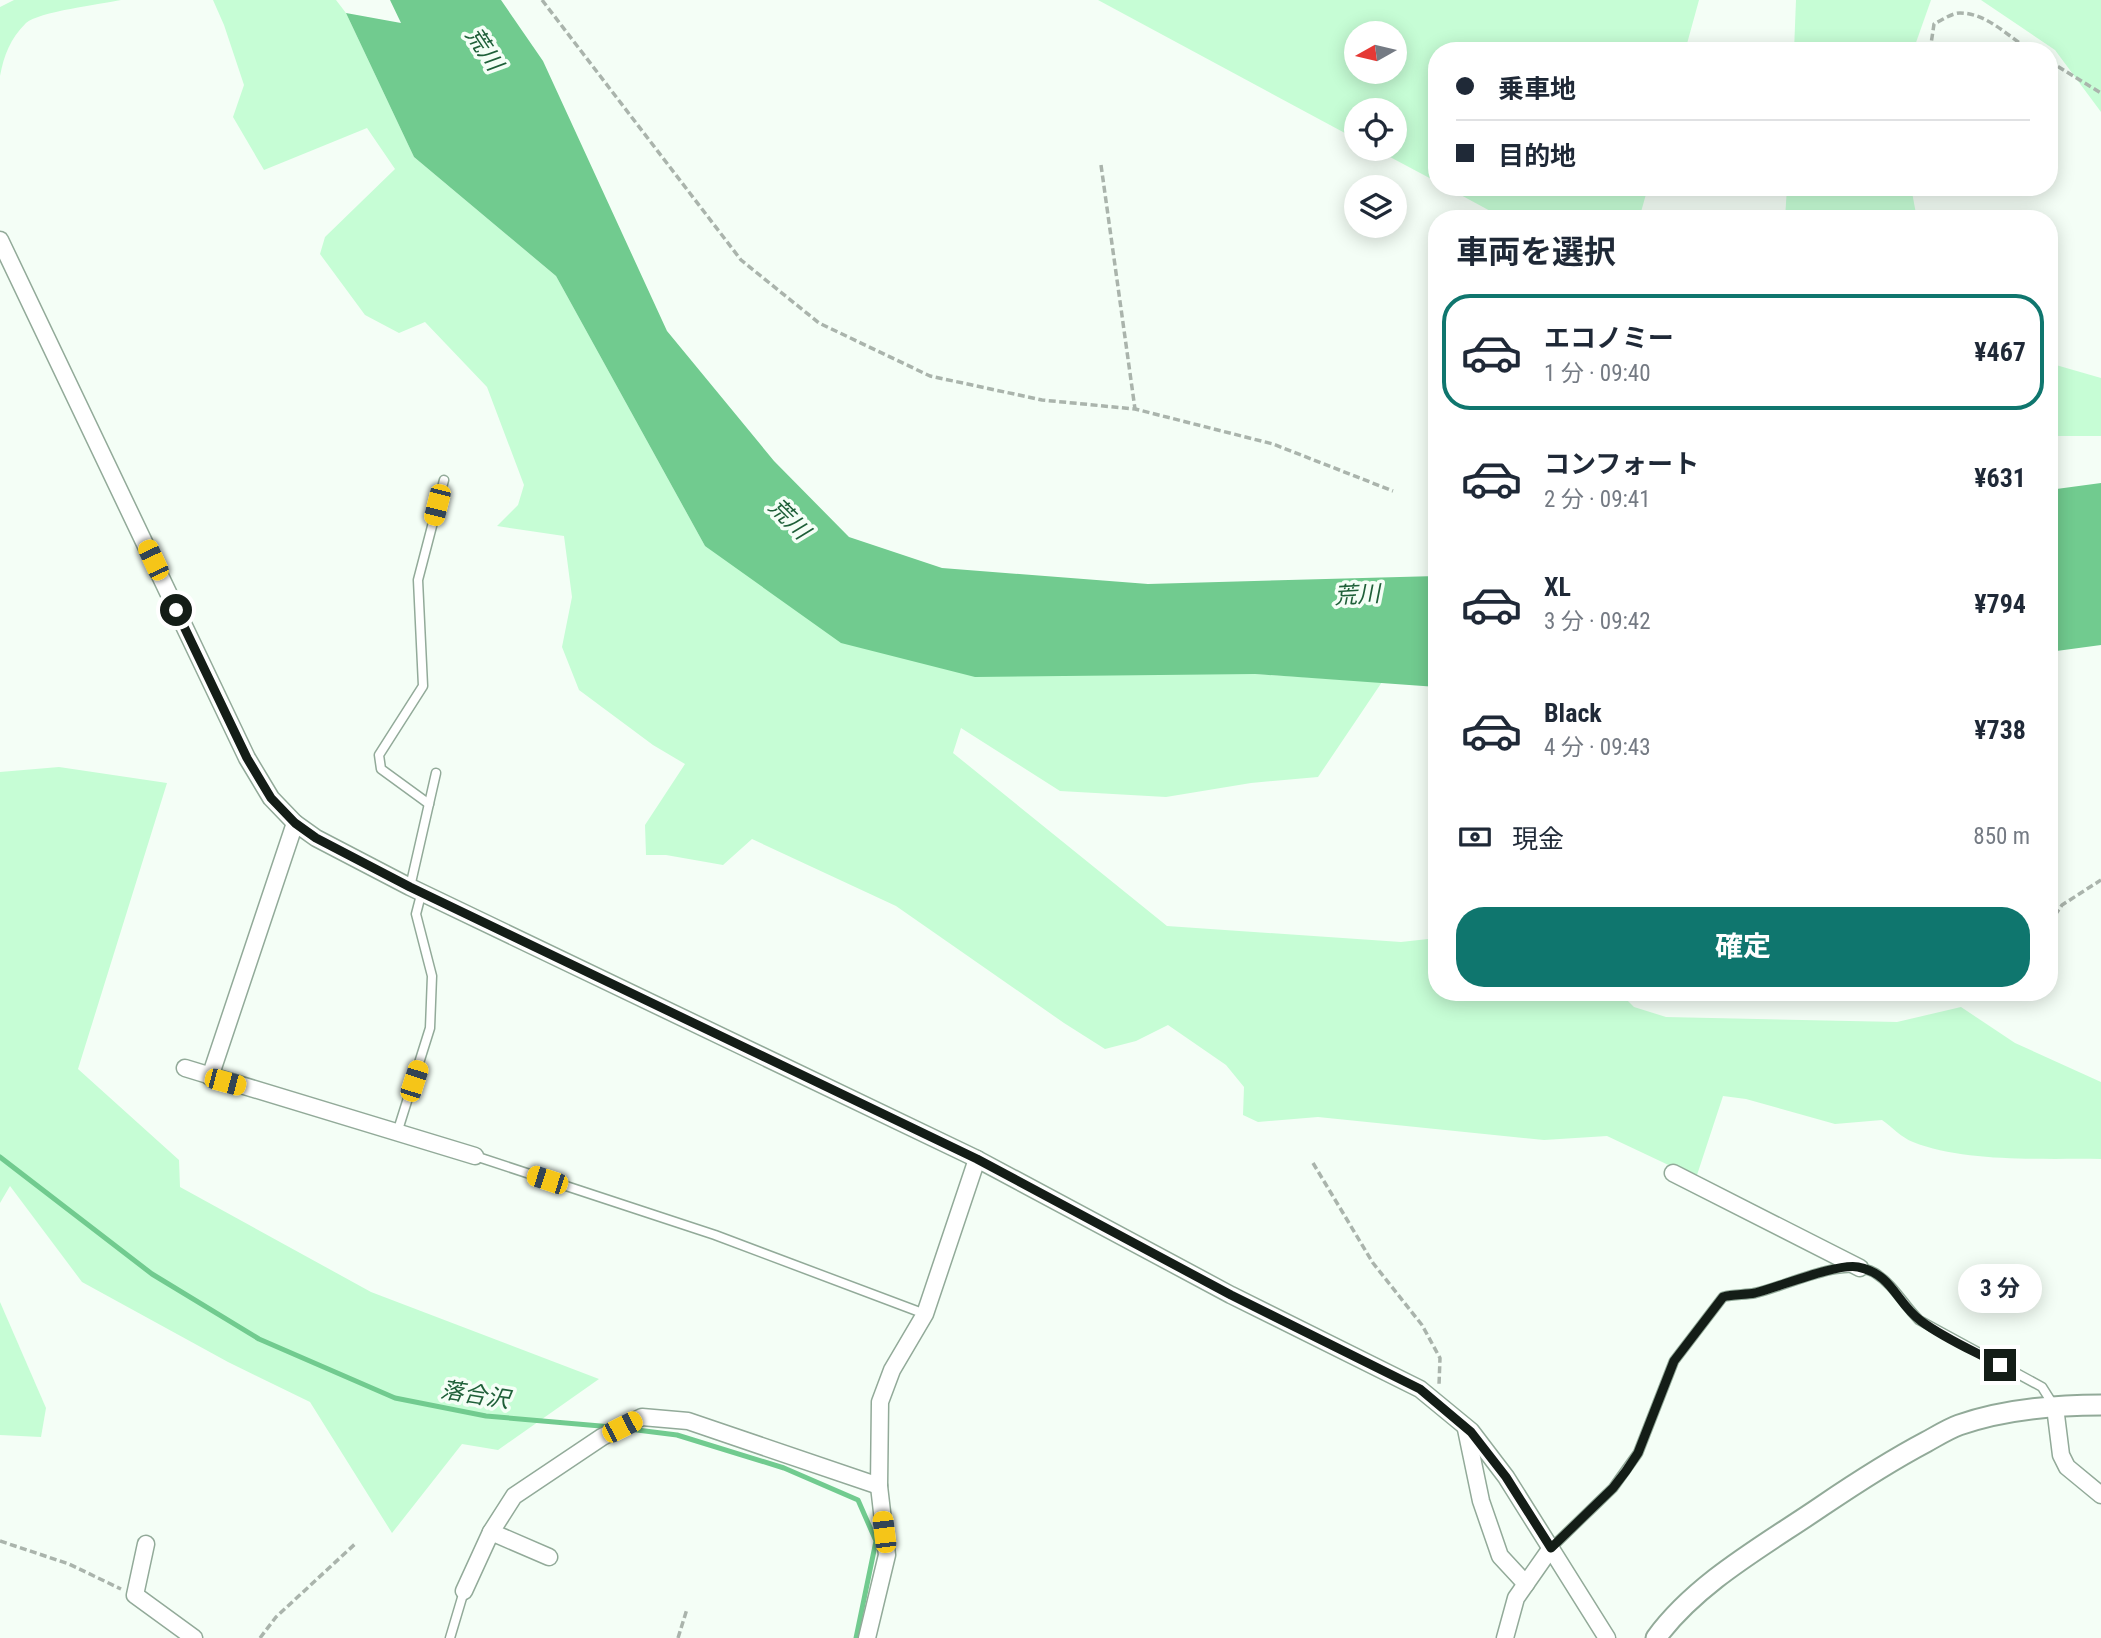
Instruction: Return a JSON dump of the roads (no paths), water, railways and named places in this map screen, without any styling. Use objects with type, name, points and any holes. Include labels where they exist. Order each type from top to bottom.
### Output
[{"type":"street","points":[[0,240],[247,758],[271,798],[295,823],[316,838],[416,889],[977,1159],[1231,1295],[1420,1389],[1465,1427],[1506,1477],[1607,1638]]},
{"type":"street","points":[[211,1077],[295,823]]},
{"type":"street","points":[[184,1068],[475,1156]]},
{"type":"street","points":[[867,1638],[887,1555],[879,1486],[880,1402],[892,1370],[925,1314],[977,1159]]},
{"type":"street","points":[[1672,1173],[1860,1268]]},
{"type":"street","points":[[1656,1638],[1695,1598],[1740,1562],[1887,1462],[1955,1426],[1991,1414],[2021,1409],[2101,1405]]},
{"type":"street","points":[[2054,1407],[2061,1455],[2067,1467],[2101,1495]]},
{"type":"street","points":[[464,1591],[491,1532],[514,1496],[602,1437],[642,1417],[688,1421],[879,1486]]},
{"type":"street","points":[[1465,1427],[1481,1501],[1500,1556],[1526,1584]]},
{"type":"street","points":[[491,1532],[549,1557]]},
{"type":"street","points":[[146,1544],[135,1595],[194,1638]]},
{"type":"street","points":[[1505,1638],[1516,1598],[1551,1548]]},
{"type":"lane","points":[[429,804],[381,769],[379,755],[423,686],[418,580],[444,480]]},
{"type":"lane","points":[[397,1133],[430,1028],[432,976],[416,914],[416,889],[436,773]]},
{"type":"lane","points":[[475,1156],[715,1235],[925,1314]]},
{"type":"lane","points":[[1551,1548],[1613,1488],[1626,1471],[1638,1453],[1674,1361],[1723,1297],[1755,1293],[1840,1268],[1860,1268],[1873,1272],[1892,1286],[1904,1305],[1919,1320],[2042,1387],[2054,1407]]},
{"type":"lane","points":[[450,1638],[464,1591]]},
{"type":"water","name":"荒川","points":[[390,0],[501,0],[543,61],[667,331],[774,461],[849,537],[942,568],[1148,584],[1428,576],[1428,686],[1255,674],[975,677],[841,643],[705,546],[556,276],[414,157],[346,13],[401,23]]},
{"type":"water","points":[[2101,483],[2101,645],[2058,651],[2058,489]]},
{"type":"waterway","name":"落合沢","points":[[0,1157],[152,1274],[259,1339],[395,1398],[486,1416],[612,1427]]},
{"type":"waterway","name":"落合沢","points":[[629,1429],[677,1435],[784,1468],[858,1500],[876,1541],[856,1638]]}]
